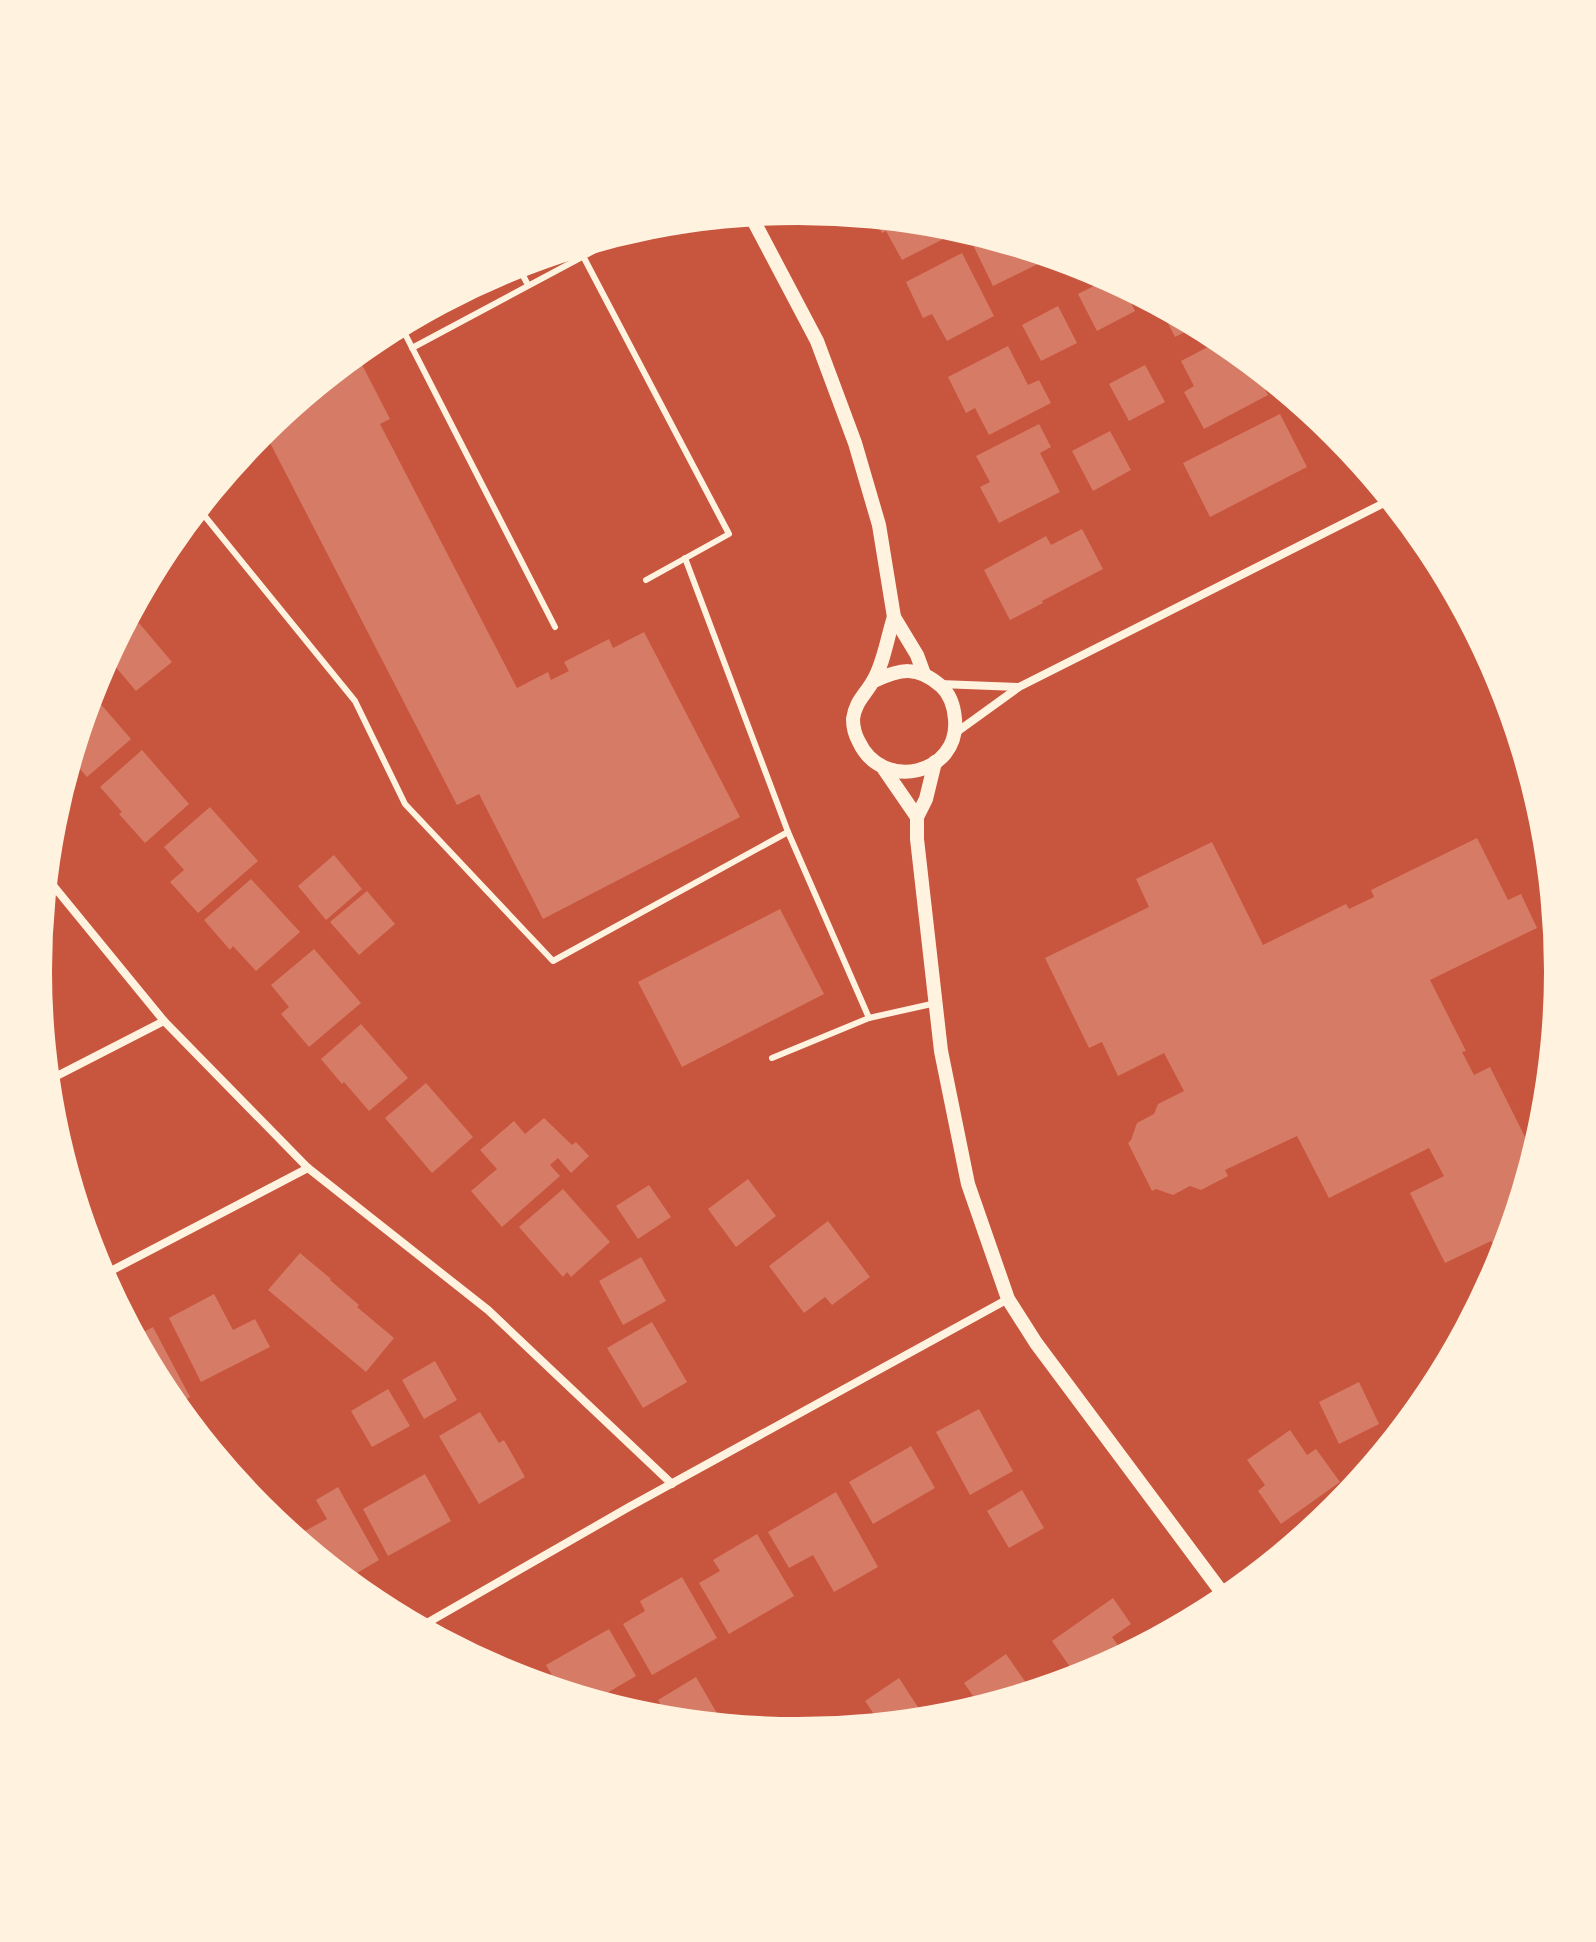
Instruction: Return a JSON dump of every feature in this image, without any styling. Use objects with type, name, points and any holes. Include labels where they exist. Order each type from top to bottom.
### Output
[{"type":"street","points":[[757,227],[817,341],[855,443],[879,525],[894,617],[917,655],[924,674]]},
{"type":"street","points":[[953,735],[1019,687],[1380,505]]},
{"type":"street","points":[[894,617],[874,681],[858,701],[853,718],[855,734],[868,757],[884,769],[917,817]]},
{"type":"street","points":[[874,681],[895,671],[924,674],[946,690],[954,706],[956,728],[949,748],[930,767],[908,773],[884,769]]},
{"type":"street","points":[[939,684],[1019,687]]},
{"type":"street","points":[[935,762],[926,799],[917,817],[917,839],[941,1051],[968,1184],[1008,1299],[1036,1343],[1218,1587]]},
{"type":"street","points":[[57,890],[164,1021],[308,1168],[488,1310],[672,1484]]},
{"type":"street","points":[[59,1075],[164,1021]]},
{"type":"street","points":[[115,1269],[308,1168]]},
{"type":"street","points":[[431,1620],[1008,1299]]},
{"type":"lane","points":[[583,257],[729,534],[646,580]]},
{"type":"lane","points":[[412,348],[578,259]]},
{"type":"lane","points":[[524,278],[528,285]]},
{"type":"lane","points":[[406,337],[555,627]]},
{"type":"lane","points":[[206,517],[355,701],[405,804],[553,961],[788,832]]},
{"type":"lane","points":[[685,558],[788,832],[869,1018]]},
{"type":"lane","points":[[772,1058],[869,1018],[936,1003]]},
{"type":"building","points":[[880,230],[943,239],[902,260],[886,231],[882,233]]},
{"type":"building","points":[[973,246],[1037,265],[993,286]]},
{"type":"building","points":[[962,253],[994,316],[947,341],[932,314],[923,318],[906,282]]},
{"type":"building","points":[[1093,286],[1131,304],[1135,311],[1097,331],[1078,294]]},
{"type":"building","points":[[1058,306],[1077,343],[1041,361],[1022,325]]},
{"type":"building","points":[[1168,323],[1183,333],[1175,337]]},
{"type":"building","points":[[1008,346],[1028,385],[1039,380],[1051,403],[989,435],[975,408],[966,413],[948,377]]},
{"type":"building","points":[[1207,348],[1252,379],[1268,395],[1204,429],[1184,392],[1194,386],[1181,361]]},
{"type":"building","points":[[1145,365],[1165,402],[1129,421],[1109,384]]},
{"type":"building","points":[[363,366],[390,419],[380,424],[517,688],[548,672],[551,680],[569,671],[564,662],[609,639],[613,648],[644,632],[740,817],[543,919],[479,794],[457,805],[270,443]]},
{"type":"building","points":[[1280,414],[1307,467],[1210,517],[1183,463]]},
{"type":"building","points":[[1039,424],[1051,447],[1040,453],[1060,492],[999,523],[980,487],[990,482],[976,456]]},
{"type":"building","points":[[1110,431],[1131,470],[1093,491],[1072,451]]},
{"type":"building","points":[[1082,529],[1103,569],[1010,620],[984,570],[1046,536],[1051,545]]},
{"type":"building","points":[[138,624],[172,662],[136,691],[117,668]]},
{"type":"building","points":[[102,705],[131,739],[87,777],[80,769]]},
{"type":"building","points":[[142,750],[189,804],[145,843],[100,787]]},
{"type":"building","points":[[210,807],[258,861],[198,913],[170,882],[184,870],[164,847]]},
{"type":"building","points":[[1477,838],[1508,900],[1521,894],[1537,928],[1430,980],[1466,1051],[1462,1052],[1474,1075],[1490,1067],[1525,1137],[1492,1242],[1445,1263],[1410,1193],[1444,1176],[1429,1148],[1329,1198],[1297,1136],[1225,1170],[1228,1176],[1201,1190],[1190,1186],[1173,1195],[1156,1189],[1152,1191],[1128,1143],[1137,1123],[1154,1114],[1158,1104],[1184,1091],[1164,1053],[1118,1076],[1102,1042],[1089,1048],[1045,958],[1149,907],[1136,879],[1212,842],[1263,945],[1346,904],[1349,909],[1374,897],[1371,890]]},
{"type":"building","points":[[334,855],[362,889],[326,920],[298,886]]},
{"type":"building","points":[[251,879],[300,932],[256,971],[233,946],[230,950],[204,920]]},
{"type":"building","points":[[367,891],[395,924],[359,955],[330,922]]},
{"type":"building","points":[[780,909],[824,994],[682,1067],[638,982]]},
{"type":"building","points":[[314,949],[361,1003],[309,1047],[281,1014],[289,1007],[271,985]]},
{"type":"building","points":[[361,1024],[408,1078],[369,1111],[321,1059]]},
{"type":"building","points":[[426,1083],[473,1137],[432,1173],[385,1118]]},
{"type":"building","points":[[544,1118],[572,1145],[576,1142],[589,1156],[571,1173],[558,1158],[550,1165],[560,1176],[502,1227],[471,1191],[497,1169],[480,1150],[514,1121],[525,1134]]},
{"type":"building","points":[[748,1179],[776,1216],[736,1247],[708,1209]]},
{"type":"building","points":[[649,1185],[671,1217],[638,1239],[616,1206]]},
{"type":"building","points":[[563,1189],[610,1242],[571,1277],[567,1272],[563,1277],[519,1227]]},
{"type":"building","points":[[828,1221],[870,1277],[832,1305],[825,1297],[804,1313],[769,1266]]},
{"type":"building","points":[[300,1253],[394,1338],[366,1372],[268,1290]]},
{"type":"building","points":[[641,1257],[666,1301],[623,1325],[599,1281]]},
{"type":"building","points":[[214,1294],[233,1330],[255,1319],[270,1347],[201,1382],[169,1318]]},
{"type":"building","points":[[652,1322],[687,1382],[643,1408],[607,1348]]},
{"type":"building","points":[[153,1327],[190,1397],[187,1398],[178,1385],[145,1331]]},
{"type":"building","points":[[435,1361],[457,1400],[424,1419],[402,1380]]},
{"type":"building","points":[[1359,1382],[1379,1424],[1339,1444],[1319,1402]]},
{"type":"building","points":[[388,1389],[410,1426],[372,1447],[351,1411]]},
{"type":"building","points":[[979,1409],[1013,1471],[970,1495],[936,1432]]},
{"type":"building","points":[[480,1412],[499,1443],[504,1440],[525,1477],[479,1504],[439,1436]]},
{"type":"building","points":[[1290,1430],[1307,1455],[1316,1449],[1340,1482],[1281,1524],[1258,1491],[1265,1485],[1247,1460]]},
{"type":"building","points":[[911,1446],[935,1488],[873,1524],[849,1482]]},
{"type":"building","points":[[425,1474],[451,1521],[388,1556],[363,1509]]},
{"type":"building","points":[[338,1487],[379,1560],[358,1573],[305,1531],[327,1519],[316,1500]]},
{"type":"building","points":[[1022,1490],[1044,1528],[1009,1548],[987,1511]]},
{"type":"building","points":[[836,1492],[878,1567],[834,1592],[813,1555],[789,1568],[768,1532]]},
{"type":"building","points":[[757,1534],[794,1596],[729,1634],[699,1583],[720,1571],[713,1560]]},
{"type":"building","points":[[682,1577],[717,1638],[652,1675],[623,1624],[645,1611],[640,1601]]},
{"type":"building","points":[[1113,1598],[1131,1624],[1112,1637],[1117,1645],[1069,1665],[1052,1641]]},
{"type":"building","points":[[609,1629],[636,1676],[608,1693],[552,1675],[546,1665]]},
{"type":"building","points":[[1006,1654],[1025,1681],[973,1696],[964,1683]]},
{"type":"building","points":[[696,1677],[716,1712],[660,1704],[658,1700]]},
{"type":"building","points":[[899,1678],[918,1707],[873,1713],[865,1701]]}]
